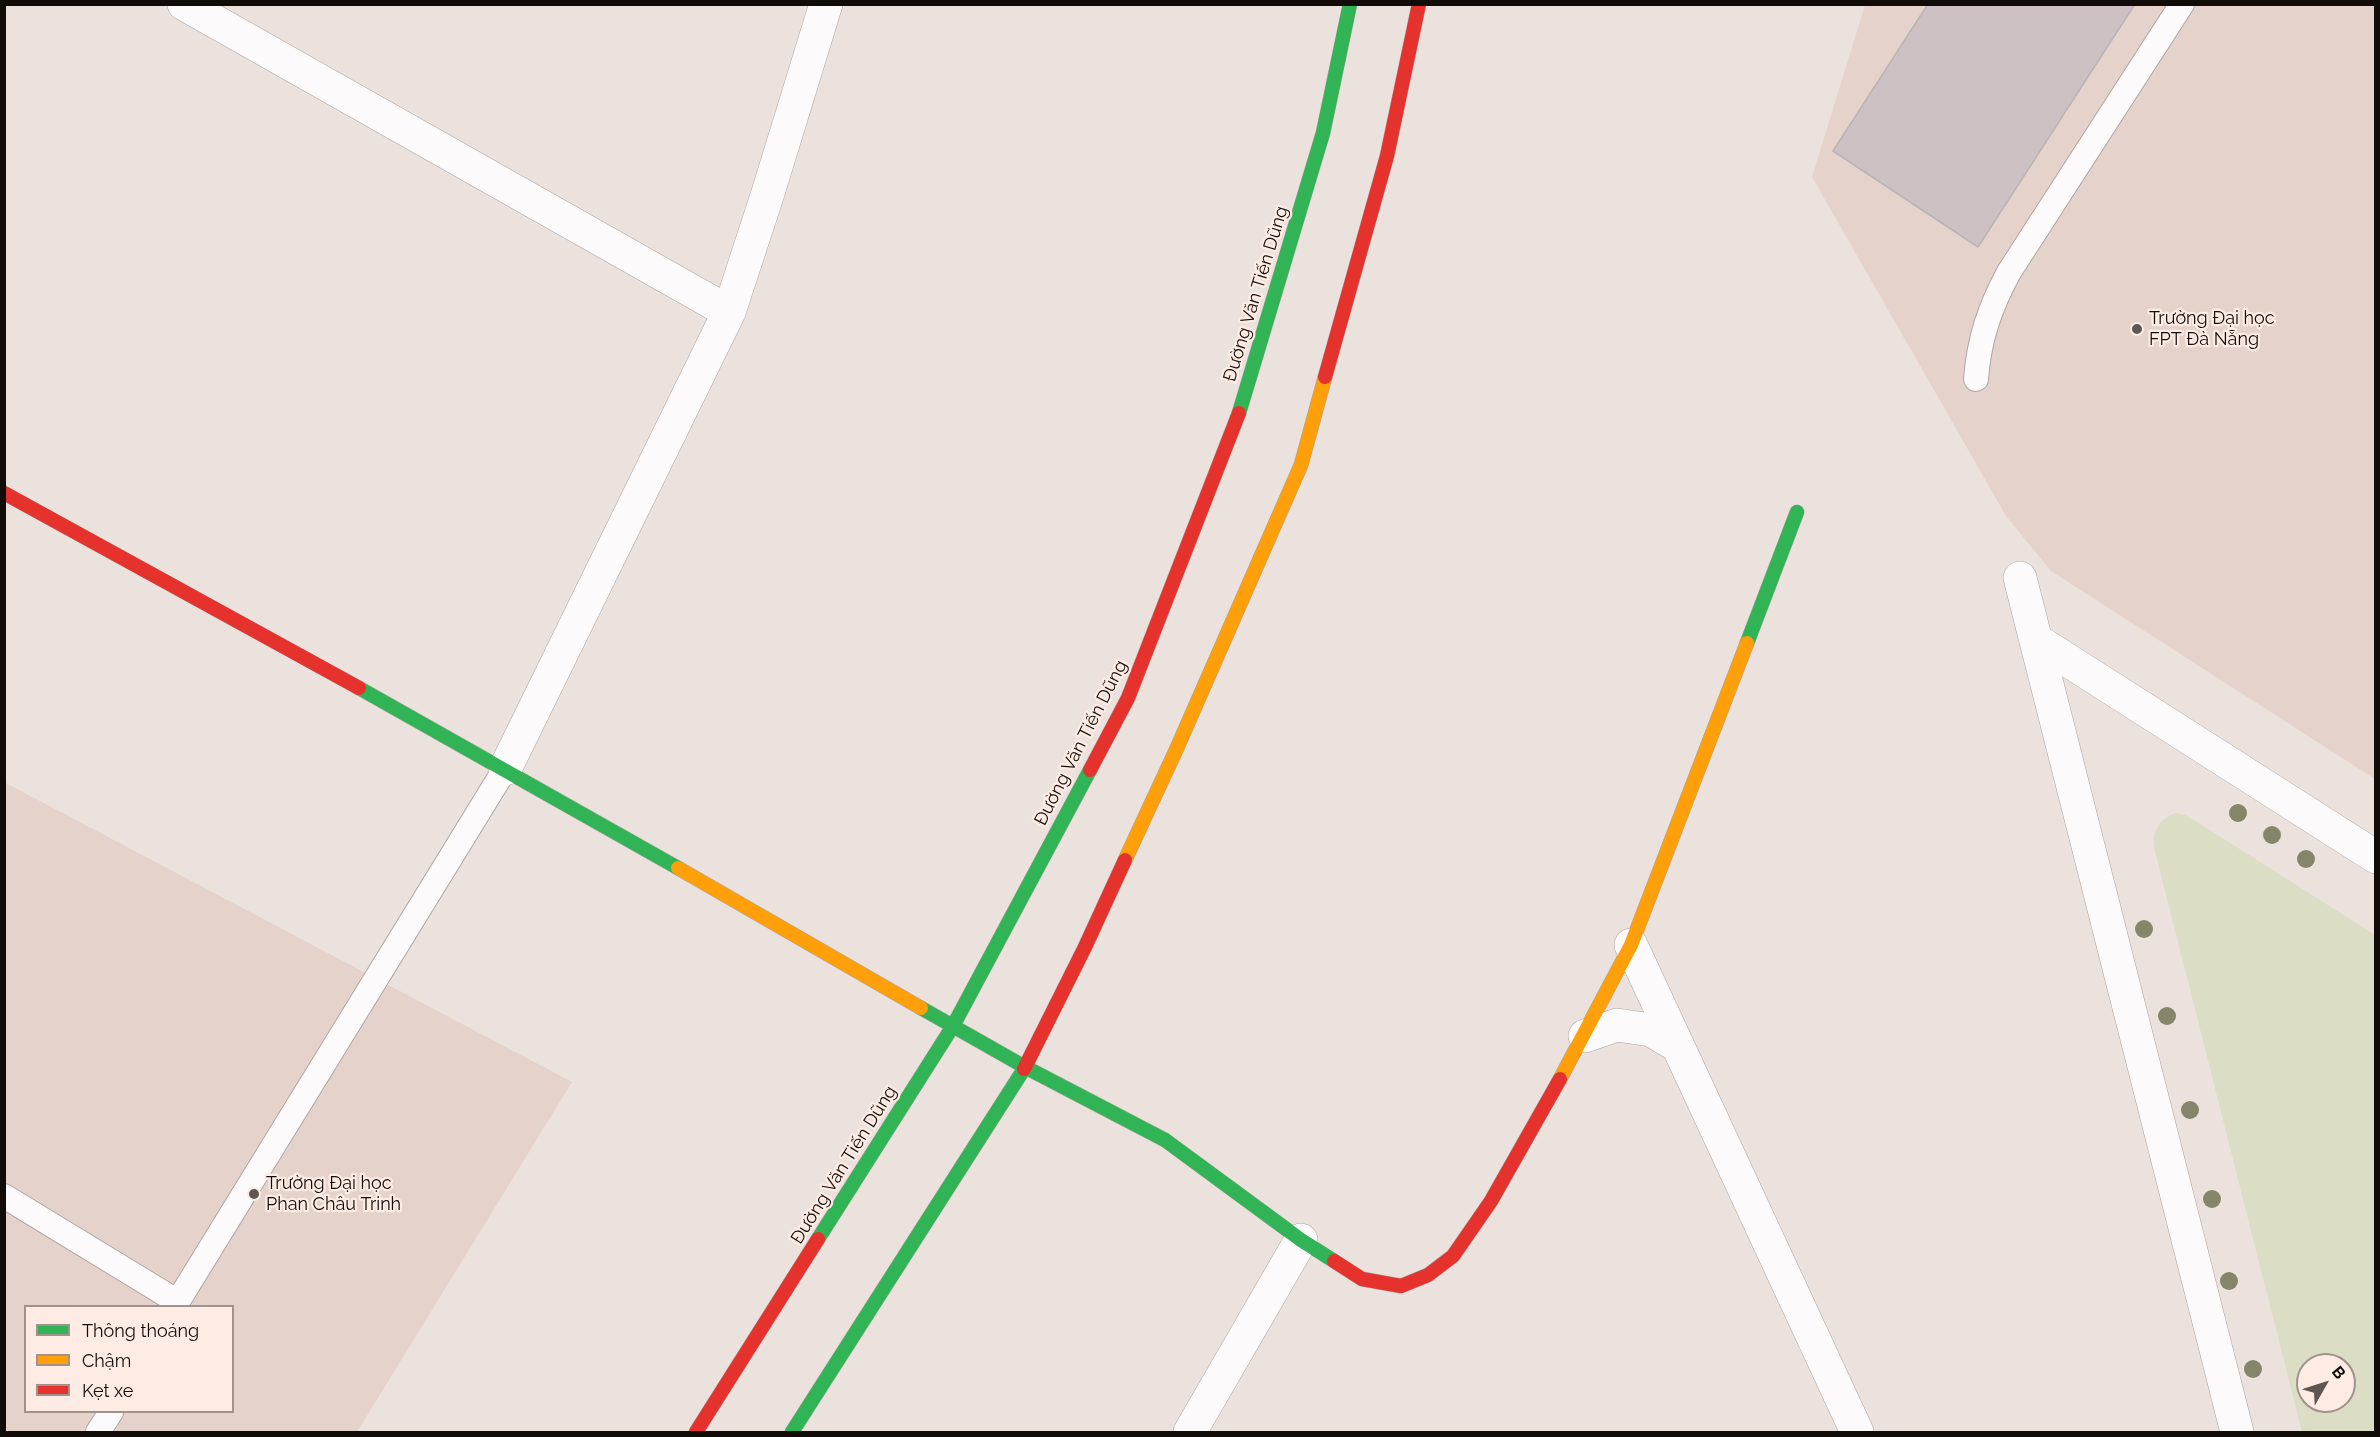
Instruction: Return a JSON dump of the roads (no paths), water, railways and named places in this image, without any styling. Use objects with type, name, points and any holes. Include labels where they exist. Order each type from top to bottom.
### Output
[{"type":"street","points":[[184,4],[729,312]]},
{"type":"street","points":[[505,769],[729,312],[768,196],[826,4]]},
{"type":"street","name":"Đường Văn Tiến Dũng","points":[[696,1432],[953,1026],[1128,698],[1233,432],[1323,133],[1350,4]]},
{"type":"street","points":[[792,1432],[1025,1067],[1172,758],[1302,465],[1387,156],[1419,4]]},
{"type":"street","points":[[4,493],[505,769],[1025,1067],[1165,1140],[1300,1240],[1362,1280],[1401,1286],[1428,1275],[1453,1256],[1491,1201],[1585,1036],[1631,945],[1797,512]]},
{"type":"street","points":[[2020,578],[2237,1432]]},
{"type":"street","points":[[2036,640],[2376,857]]},
{"type":"street","points":[[1631,945],[1857,1432]]},
{"type":"street","points":[[1585,1036],[1617,1024],[1650,1030],[1678,1046]]},
{"type":"street","points":[[1190,1432],[1300,1240]]},
{"type":"lane","points":[[1976,379],[1978,353],[1985,325],[2004,281],[2182,4]]},
{"type":"lane","points":[[4,1196],[177,1304],[505,769]]},
{"type":"lane","points":[[98,1432],[110,1413]]},
{"type":"place","name":"Trường Đại học FPT Đà Nẵng","points":[[2137,329]]},
{"type":"place","name":"Trường Đại học Phan Châu Trinh","points":[[254,1194]]}]
